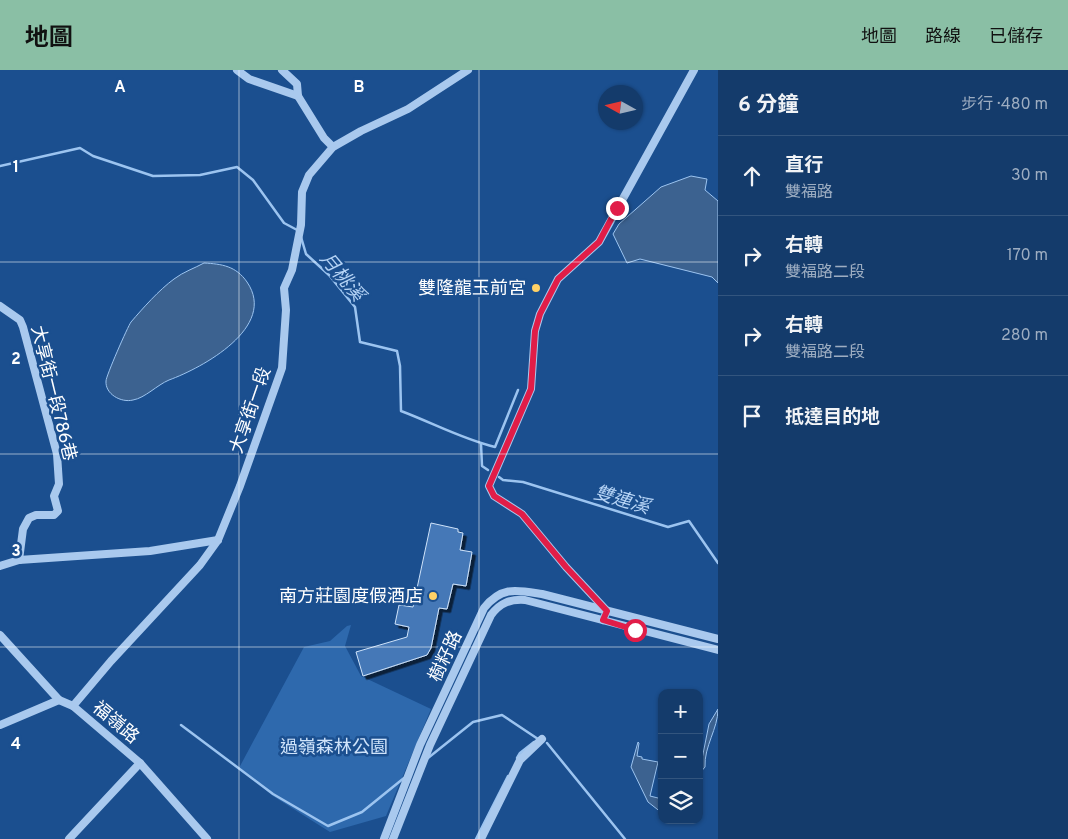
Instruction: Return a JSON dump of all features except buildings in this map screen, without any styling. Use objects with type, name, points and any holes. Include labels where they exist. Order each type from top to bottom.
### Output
[{"type":"street","points":[[237,70],[249,79],[298,96]]},
{"type":"street","points":[[282,70],[297,84],[298,96],[324,138],[333,147],[361,131],[408,109],[466,71]]},
{"type":"street","points":[[694,70],[599,242],[558,279],[540,314],[535,331],[531,389],[489,486],[494,496],[522,514],[566,567],[607,611],[603,620],[718,650]]},
{"type":"street","name":"大享街一段","points":[[73,706],[111,661],[200,565],[218,540],[240,486],[282,368],[286,310],[284,295],[302,225],[300,200],[304,185],[316,165],[333,147]]},
{"type":"street","name":"大享街一段786巷","points":[[0,306],[22,323],[57,454],[59,484],[54,496],[58,511],[54,516],[29,518],[23,530],[19,560]]},
{"type":"street","points":[[0,566],[19,560],[150,551],[218,540]]},
{"type":"street","name":"樹籽路","points":[[384,839],[428,727],[484,608],[492,598],[503,592],[519,590],[542,594],[718,639]]},
{"type":"street","name":"樹籽路","points":[[393,839],[430,745],[491,615],[498,606],[516,599],[525,600],[603,620]]},
{"type":"street","name":"福嶺路","points":[[0,635],[59,700],[73,706],[140,763],[207,839]]},
{"type":"street","points":[[0,725],[59,700]]},
{"type":"street","points":[[481,839],[520,760],[542,739]]},
{"type":"street","points":[[69,839],[140,763]]},
{"type":"green space","name":"過嶺森林公園","points":[[351,625],[345,646],[361,676],[431,709],[386,816],[330,832],[273,796],[239,768],[304,647],[330,641],[347,626]]},
{"type":"shaded area","points":[[691,176],[707,179],[705,190],[718,201],[718,283],[712,277],[640,259],[627,263],[613,234],[619,224],[661,187]]},
{"type":"shaded area","points":[[204,263],[217,264],[233,269],[247,282],[254,299],[253,315],[245,330],[216,356],[164,382],[138,399],[128,401],[119,399],[111,394],[106,386],[109,370],[131,322],[168,283],[181,274]]},
{"type":"shaded area","points":[[718,709],[716,724],[703,769],[703,754],[709,724]]},
{"type":"shaded area","points":[[638,742],[637,756],[642,757],[642,759],[658,762],[650,796],[658,798],[658,810],[648,802],[631,767]]},
{"type":"waterway","name":"月桃溪","points":[[0,166],[80,148],[93,156],[153,176],[200,175],[237,167],[253,180],[284,223],[299,231]]},
{"type":"waterway","name":"月桃溪","points":[[301,237],[306,254],[329,275],[355,307],[360,342],[397,351],[400,366],[401,411],[459,435],[495,447],[518,390]]},
{"type":"waterway","name":"雙連溪","points":[[481,444],[482,466],[488,470]]},
{"type":"waterway","name":"雙連溪","points":[[499,477],[503,480],[523,482],[668,527],[689,521],[718,563]]},
{"type":"waterway","points":[[428,758],[473,722],[502,715],[538,739]]},
{"type":"waterway","points":[[181,725],[273,794],[328,826],[362,812],[404,778]]},
{"type":"waterway","points":[[517,758],[520,753],[534,742]]},
{"type":"waterway","points":[[547,743],[625,839]]},
{"type":"waterway","points":[[476,839],[508,776]]},
{"type":"place","name":"雙隆龍玉前宮","points":[[536,288]]},
{"type":"place","name":"南方莊園度假酒店","points":[[433,596]]},
{"type":"route","points":[[617,208],[599,242],[558,279],[540,314],[535,331],[531,389],[489,486],[494,496],[522,514],[566,567],[607,611],[603,620],[635,630]]}]
